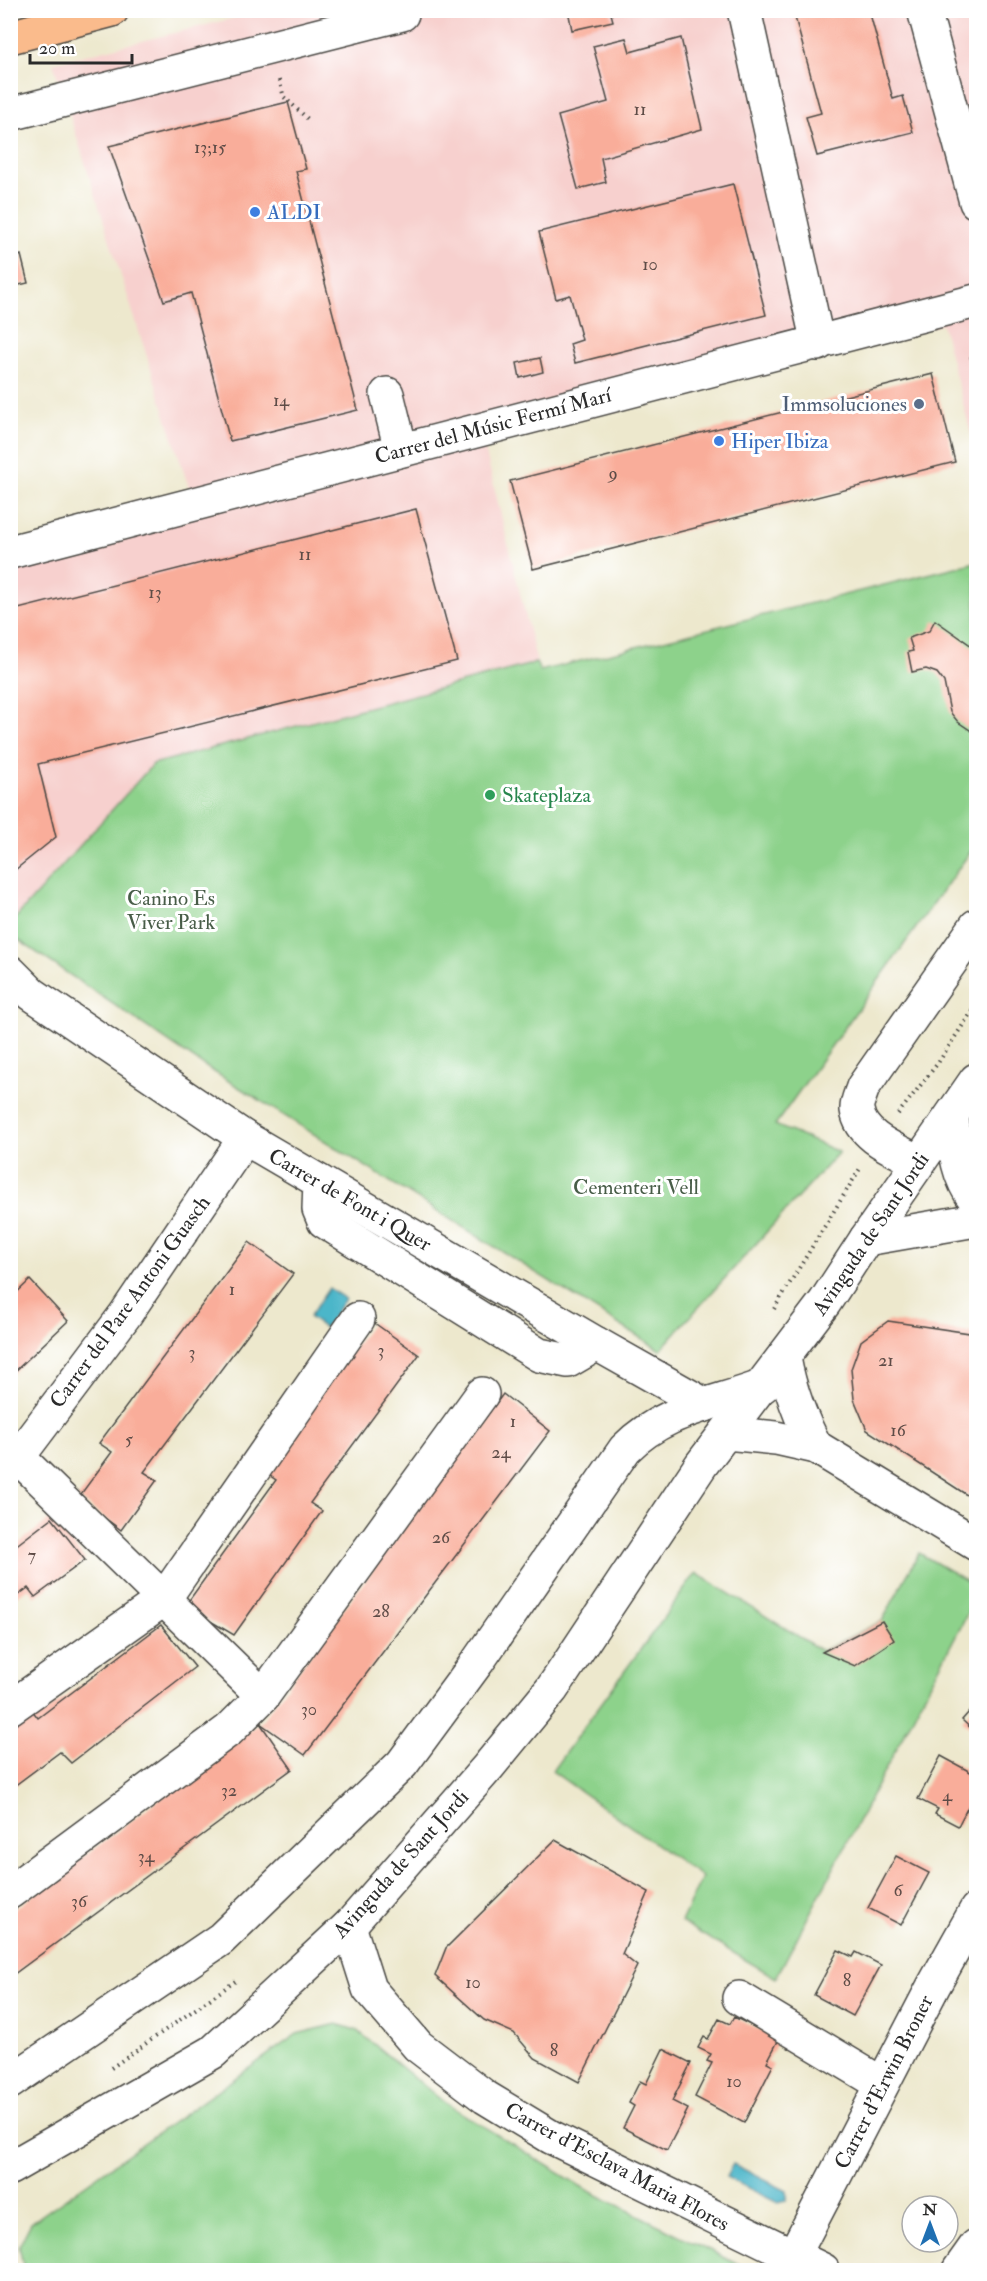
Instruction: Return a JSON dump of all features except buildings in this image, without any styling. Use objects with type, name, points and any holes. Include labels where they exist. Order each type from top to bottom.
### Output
[{"type":"main road","points":[[10,37],[112,10]]},
{"type":"street","points":[[10,114],[402,14],[401,10]]},
{"type":"street","points":[[744,10],[818,344]]},
{"type":"street","points":[[924,10],[976,202]]},
{"type":"street","name":"Carrer del Músic Fermí Marí","points":[[10,552],[818,344],[976,301]]},
{"type":"street","points":[[387,394],[401,450]]},
{"type":"street","points":[[919,1162],[878,1139],[862,1126],[856,1108],[863,1087],[976,926]]},
{"type":"street","name":"Carrer de Font i Quer","points":[[10,972],[32,994],[245,1138],[705,1405]]},
{"type":"street","name":"Avinguda de Sant Jordi","points":[[10,2168],[213,2052],[349,1926],[488,1767],[552,1689],[701,1465],[825,1302],[976,1080]]},
{"type":"street","points":[[952,1116],[956,1161],[963,1183],[976,1200]]},
{"type":"street","name":"Carrer del Pare Antoni Guasch","points":[[14,1460],[125,1314],[245,1138]]},
{"type":"street","points":[[866,1239],[976,1220]]},
{"type":"street","points":[[10,1708],[164,1599],[358,1319]]},
{"type":"street","points":[[784,1358],[790,1388],[800,1418],[816,1447]]},
{"type":"street","points":[[10,2082],[221,1939],[394,1772],[478,1661],[625,1449],[641,1433],[662,1420],[687,1409],[731,1399],[763,1386]]},
{"type":"street","points":[[10,1892],[229,1730],[263,1696],[482,1394]]},
{"type":"street","name":"Avinguda de Sant Jordi","points":[[701,1465],[707,1434],[705,1405]]},
{"type":"street","points":[[726,1433],[776,1438],[816,1447],[976,1544]]},
{"type":"street","points":[[14,1460],[164,1599],[263,1696]]},
{"type":"street","name":"Carrer d'Erwin Broner","points":[[790,2264],[882,2084],[976,1910]]},
{"type":"street","name":"Carrer d'Esclava Maria Flores","points":[[349,1926],[369,1989],[418,2046],[485,2097],[551,2137],[790,2264],[823,2271]]},
{"type":"street","points":[[739,1998],[882,2084]]},
{"type":"street","points":[[959,2271],[976,2246]]},
{"type":"path","points":[[271,48],[284,97],[310,121]]},
{"type":"shaded area","points":[[267,10],[976,11],[976,453],[942,324],[483,441],[537,663],[153,764],[11,923],[11,567],[198,516],[53,63]]},
{"type":"green space","points":[[976,562],[976,844],[775,1125],[839,1152],[660,1350],[203,1065],[11,935],[11,923],[153,764],[536,663],[540,671]]},
{"type":"green space","points":[[919,1553],[976,1586],[976,1597],[776,1978],[681,1922],[702,1877],[552,1771],[696,1573],[822,1651],[882,1621]]},
{"type":"green space","points":[[337,2024],[358,2031],[445,2103],[587,2190],[750,2270],[24,2270],[19,2246],[31,2223],[297,2034]]},
{"type":"water","points":[[329,1288],[345,1299],[325,1328],[309,1317]]},
{"type":"water","points":[[733,2164],[787,2191],[787,2201],[778,2203],[726,2177]]},
{"type":"place","name":"ALDI","points":[[255,212]]},
{"type":"place","name":"Immsoluciones","points":[[919,404]]},
{"type":"place","name":"Hiper Ibiza","points":[[719,441]]},
{"type":"place","name":"Skateplaza","points":[[490,795]]},
{"type":"park label","name":"Canino Es Viver Park","points":[[171,910]]},
{"type":"park label","name":"Cementeri Vell","points":[[636,1187]]}]
